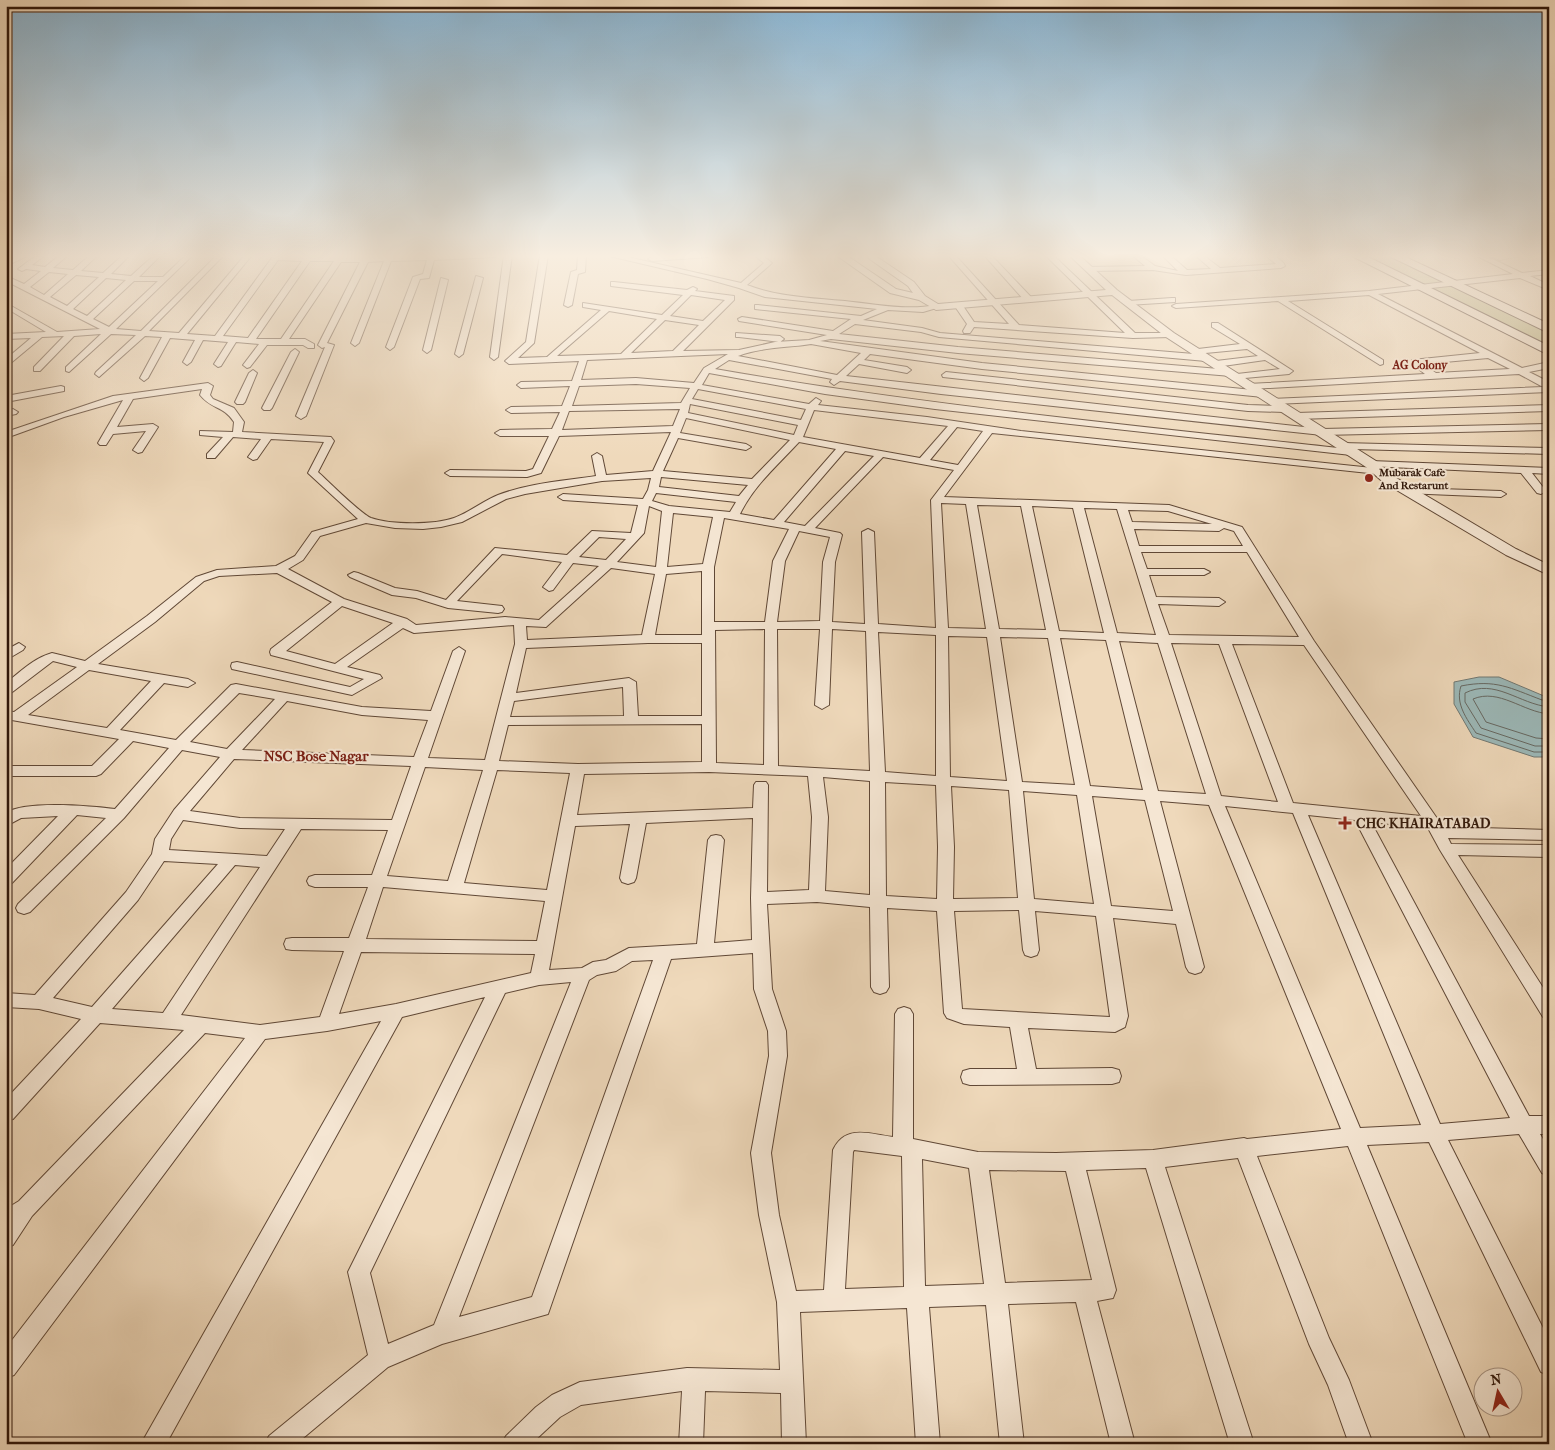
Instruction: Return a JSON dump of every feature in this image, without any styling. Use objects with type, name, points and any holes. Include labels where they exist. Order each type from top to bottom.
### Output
[{"type":"main road","points":[[1492,323],[1549,351]]},
{"type":"main road","points":[[1535,323],[1549,329]]},
{"type":"street","points":[[36,323],[55,334]]},
{"type":"street","points":[[94,323],[111,331]]},
{"type":"street","points":[[69,369],[120,323]]},
{"type":"street","points":[[99,374],[153,323]]},
{"type":"street","points":[[182,335],[192,323]]},
{"type":"street","points":[[218,337],[228,323]]},
{"type":"street","points":[[250,341],[263,323]]},
{"type":"street","points":[[284,340],[296,323]]},
{"type":"street","points":[[300,416],[336,323]]},
{"type":"street","points":[[355,344],[363,323]]},
{"type":"street","points":[[390,347],[399,323]]},
{"type":"street","points":[[427,350],[434,323]]},
{"type":"street","points":[[459,354],[467,323]]},
{"type":"street","points":[[494,357],[499,323]]},
{"type":"street","points":[[533,323],[530,343],[509,361],[746,350],[809,342],[832,334],[853,323]]},
{"type":"street","points":[[550,358],[591,323]]},
{"type":"street","points":[[623,356],[658,323]]},
{"type":"street","points":[[698,323],[706,324]]},
{"type":"street","points":[[764,323],[832,334],[958,350],[1234,375],[1289,370],[1215,325]]},
{"type":"street","points":[[875,323],[964,337],[1207,358],[1266,357]]},
{"type":"street","points":[[1012,323],[1016,327]]},
{"type":"street","points":[[1120,323],[1133,336]]},
{"type":"street","points":[[1154,323],[1170,335],[1322,432],[1408,491],[1511,552],[1549,571]]},
{"type":"street","points":[[1318,323],[1380,362]]},
{"type":"street","points":[[1427,323],[1549,387]]},
{"type":"street","points":[[675,354],[706,324]]},
{"type":"street","points":[[927,420],[971,324],[1133,336],[1170,335]]},
{"type":"street","points":[[1034,329],[1035,343]]},
{"type":"street","points":[[6,330],[10,336],[111,331],[218,337],[265,342],[284,340],[305,342],[312,346]]},
{"type":"street","points":[[37,369],[72,333]]},
{"type":"street","points":[[144,378],[168,334]]},
{"type":"street","points":[[6,364],[40,335]]},
{"type":"street","points":[[739,335],[809,342],[867,352],[952,362],[1257,390],[1434,376],[1523,372],[1549,365]]},
{"type":"street","points":[[188,362],[201,337]]},
{"type":"street","points":[[218,364],[234,339]]},
{"type":"street","points":[[247,365],[265,342]]},
{"type":"street","points":[[1207,358],[1249,346]]},
{"type":"street","points":[[280,569],[340,602],[403,622],[414,629],[505,621],[542,624],[609,564],[638,533],[645,502],[653,490],[657,474],[676,432],[684,407],[695,386],[707,370],[728,357],[746,350]]},
{"type":"street","points":[[267,408],[295,352]]},
{"type":"street","points":[[734,516],[742,499],[755,482],[797,439],[811,407],[825,391],[867,352]]},
{"type":"street","points":[[1434,376],[1415,362],[1491,355]]},
{"type":"street","points":[[450,473],[533,474],[537,471],[556,433],[577,382],[584,357]]},
{"type":"street","points":[[728,357],[839,378],[941,391],[1322,432],[1549,427]]},
{"type":"street","points":[[857,361],[907,370]]},
{"type":"street","points":[[707,370],[825,391],[935,406],[1347,449],[1549,450]]},
{"type":"street","points":[[240,402],[254,373]]},
{"type":"street","points":[[946,376],[1248,408],[1285,408]]},
{"type":"street","points":[[521,385],[636,381],[695,386],[811,407],[927,420],[989,430],[1375,468],[1549,471]]},
{"type":"street","points":[[6,437],[61,415],[113,399],[208,386],[205,395],[210,401],[231,410],[239,422],[234,435],[211,456]]},
{"type":"street","points":[[1274,401],[1549,387]]},
{"type":"street","points":[[6,399],[61,389]]},
{"type":"street","points":[[103,443],[130,397]]},
{"type":"street","points":[[684,407],[797,439],[960,468]]},
{"type":"street","points":[[500,433],[522,421],[565,409],[684,407],[804,423]]},
{"type":"street","points":[[1297,416],[1549,408]]},
{"type":"street","points":[[511,410],[522,421],[556,433],[676,432],[746,447]]},
{"type":"street","points":[[923,461],[954,425]]},
{"type":"street","points":[[110,431],[153,427],[138,450]]},
{"type":"street","points":[[989,430],[936,500],[942,632],[946,847],[945,904],[954,1013],[964,1017],[1111,1025],[1119,1022],[1105,912],[1054,634],[1026,503]]},
{"type":"street","points":[[203,434],[328,439],[329,441],[313,474],[366,520]]},
{"type":"street","points":[[253,457],[268,436]]},
{"type":"street","points":[[777,523],[843,447]]},
{"type":"street","points":[[771,771],[772,624],[779,561],[801,529],[881,454]]},
{"type":"street","points":[[597,456],[602,478]]},
{"type":"street","points":[[1524,470],[1541,491]]},
{"type":"street","points":[[11,716],[89,666],[151,620],[186,588],[200,579],[217,573],[280,569],[299,558],[316,534],[366,520],[395,525],[423,526],[441,524],[458,520],[481,506],[509,495],[602,478],[657,474],[755,482]]},
{"type":"street","points":[[653,490],[742,499]]},
{"type":"street","points":[[1408,491],[1501,494]]},
{"type":"street","points":[[562,497],[645,502],[668,508],[734,516],[836,535],[829,562],[822,705]]},
{"type":"street","points":[[936,500],[1169,508],[1238,529],[1308,641],[1435,828],[1549,1012]]},
{"type":"street","points":[[970,501],[994,633],[1015,785],[1025,904],[1031,950]]},
{"type":"street","points":[[1078,505],[1196,967]]},
{"type":"street","points":[[1120,506],[1215,800],[1480,1444]]},
{"type":"street","points":[[648,639],[661,571],[668,508]]},
{"type":"street","points":[[710,767],[708,720],[708,567],[719,514]]},
{"type":"street","points":[[1126,525],[1238,529]]},
{"type":"street","points":[[868,532],[866,567],[876,698],[877,902],[880,987]]},
{"type":"street","points":[[549,587],[570,559],[596,533],[634,538]]},
{"type":"street","points":[[1134,548],[1250,549]]},
{"type":"street","points":[[448,604],[499,550],[661,571],[708,567]]},
{"type":"street","points":[[1141,572],[1204,572]]},
{"type":"street","points":[[354,575],[392,591],[417,595],[448,604],[498,609]]},
{"type":"street","points":[[1150,600],[1219,602]]},
{"type":"street","points":[[237,666],[352,691],[375,678],[276,652],[340,602]]},
{"type":"street","points":[[337,668],[403,622]]},
{"type":"street","points":[[454,888],[491,766],[508,698],[521,644],[520,623]]},
{"type":"street","points":[[708,626],[825,625],[942,632],[1054,634],[1162,639],[1308,641]]},
{"type":"street","points":[[521,644],[648,639],[709,639]]},
{"type":"street","points":[[1224,639],[1292,808],[1434,1133],[1549,1364]]},
{"type":"street","points":[[6,656],[19,647]]},
{"type":"street","points":[[327,1024],[459,651]]},
{"type":"street","points":[[6,690],[48,658],[56,657],[89,666],[188,683]]},
{"type":"street","points":[[110,734],[160,679]]},
{"type":"street","points":[[508,698],[629,682],[630,719]]},
{"type":"street","points":[[24,908],[119,814],[179,745],[236,688],[362,711],[436,716]]},
{"type":"street","points":[[39,1002],[132,896],[160,855],[163,839],[179,814],[230,754],[286,696]]},
{"type":"street","points":[[11,716],[230,754],[578,769],[710,767],[815,772],[1215,800],[1360,815],[1435,828],[1549,834]]},
{"type":"street","points":[[502,721],[708,720]]},
{"type":"street","points":[[6,771],[96,771],[129,737]]},
{"type":"street","points":[[539,978],[578,769]]},
{"type":"street","points":[[815,772],[820,817],[818,896]]},
{"type":"street","points":[[761,785],[759,898],[763,989],[777,1031],[778,1056],[761,1153],[769,1215],[788,1302],[794,1444]]},
{"type":"street","points":[[6,821],[17,813],[73,810],[119,814]]},
{"type":"street","points":[[6,879],[73,810]]},
{"type":"street","points":[[567,821],[760,813]]},
{"type":"street","points":[[179,814],[240,823],[398,825]]},
{"type":"street","points":[[1360,815],[1524,1125],[1549,1168]]},
{"type":"street","points":[[628,878],[640,818]]},
{"type":"street","points":[[168,1021],[296,824]]},
{"type":"street","points":[[705,949],[716,840]]},
{"type":"street","points":[[1447,849],[1549,851]]},
{"type":"street","points":[[160,855],[272,862]]},
{"type":"street","points":[[6,1113],[96,1015],[232,859]]},
{"type":"street","points":[[315,881],[377,881],[553,896]]},
{"type":"street","points":[[759,898],[818,896],[877,902],[1025,904],[1182,918]]},
{"type":"street","points":[[292,944],[545,948]]},
{"type":"street","points":[[6,1000],[39,1002],[96,1015],[260,1032],[327,1024],[396,1011],[539,978],[582,975],[596,968],[610,966],[629,955],[761,946]]},
{"type":"street","points":[[277,1444],[380,1359],[442,1333],[540,1306],[664,954]]},
{"type":"street","points":[[442,1333],[582,975]]},
{"type":"street","points":[[380,1359],[358,1272],[498,989]]},
{"type":"street","points":[[153,1444],[396,1011]]},
{"type":"street","points":[[904,1014],[913,1282],[917,1296],[928,1444]]},
{"type":"street","points":[[1018,1020],[1028,1076]]},
{"type":"street","points":[[6,1238],[26,1208],[201,1025]]},
{"type":"street","points":[[6,1367],[260,1032]]},
{"type":"street","points":[[970,1076],[1112,1076]]},
{"type":"street","points":[[834,1300],[844,1146],[859,1140],[978,1161],[1074,1161],[1153,1159],[1244,1147],[1354,1137],[1434,1133],[1524,1125],[1549,1125]]},
{"type":"street","points":[[1244,1147],[1320,1344],[1338,1380],[1361,1444]]},
{"type":"street","points":[[1153,1159],[1242,1444]]},
{"type":"street","points":[[978,1161],[996,1294],[1012,1444]]},
{"type":"street","points":[[788,1302],[1104,1290],[1074,1161]]},
{"type":"street","points":[[6,1221],[26,1208]]},
{"type":"street","points":[[1084,1290],[1123,1444]]},
{"type":"street","points":[[514,1444],[555,1405],[573,1396],[694,1379],[792,1382]]},
{"type":"street","points":[[691,1444],[694,1379]]},
{"type":"shaded area","points":[[1492,323],[1536,323],[1549,329],[1549,351]]},
{"type":"water","points":[[1479,677],[1499,677],[1544,696],[1549,695],[1549,757],[1534,757],[1473,737],[1454,704],[1454,682]]},
{"type":"place","name":"Mubarak Cafe And Restarunt","points":[[1369,478]]},
{"type":"place","name":"CHC KHAIRATABAD","points":[[1345,823]]},
{"type":"district","name":"AG Colony","points":[[1420,365]]},
{"type":"district","name":"NSC Bose Nagar","points":[[316,756]]}]
